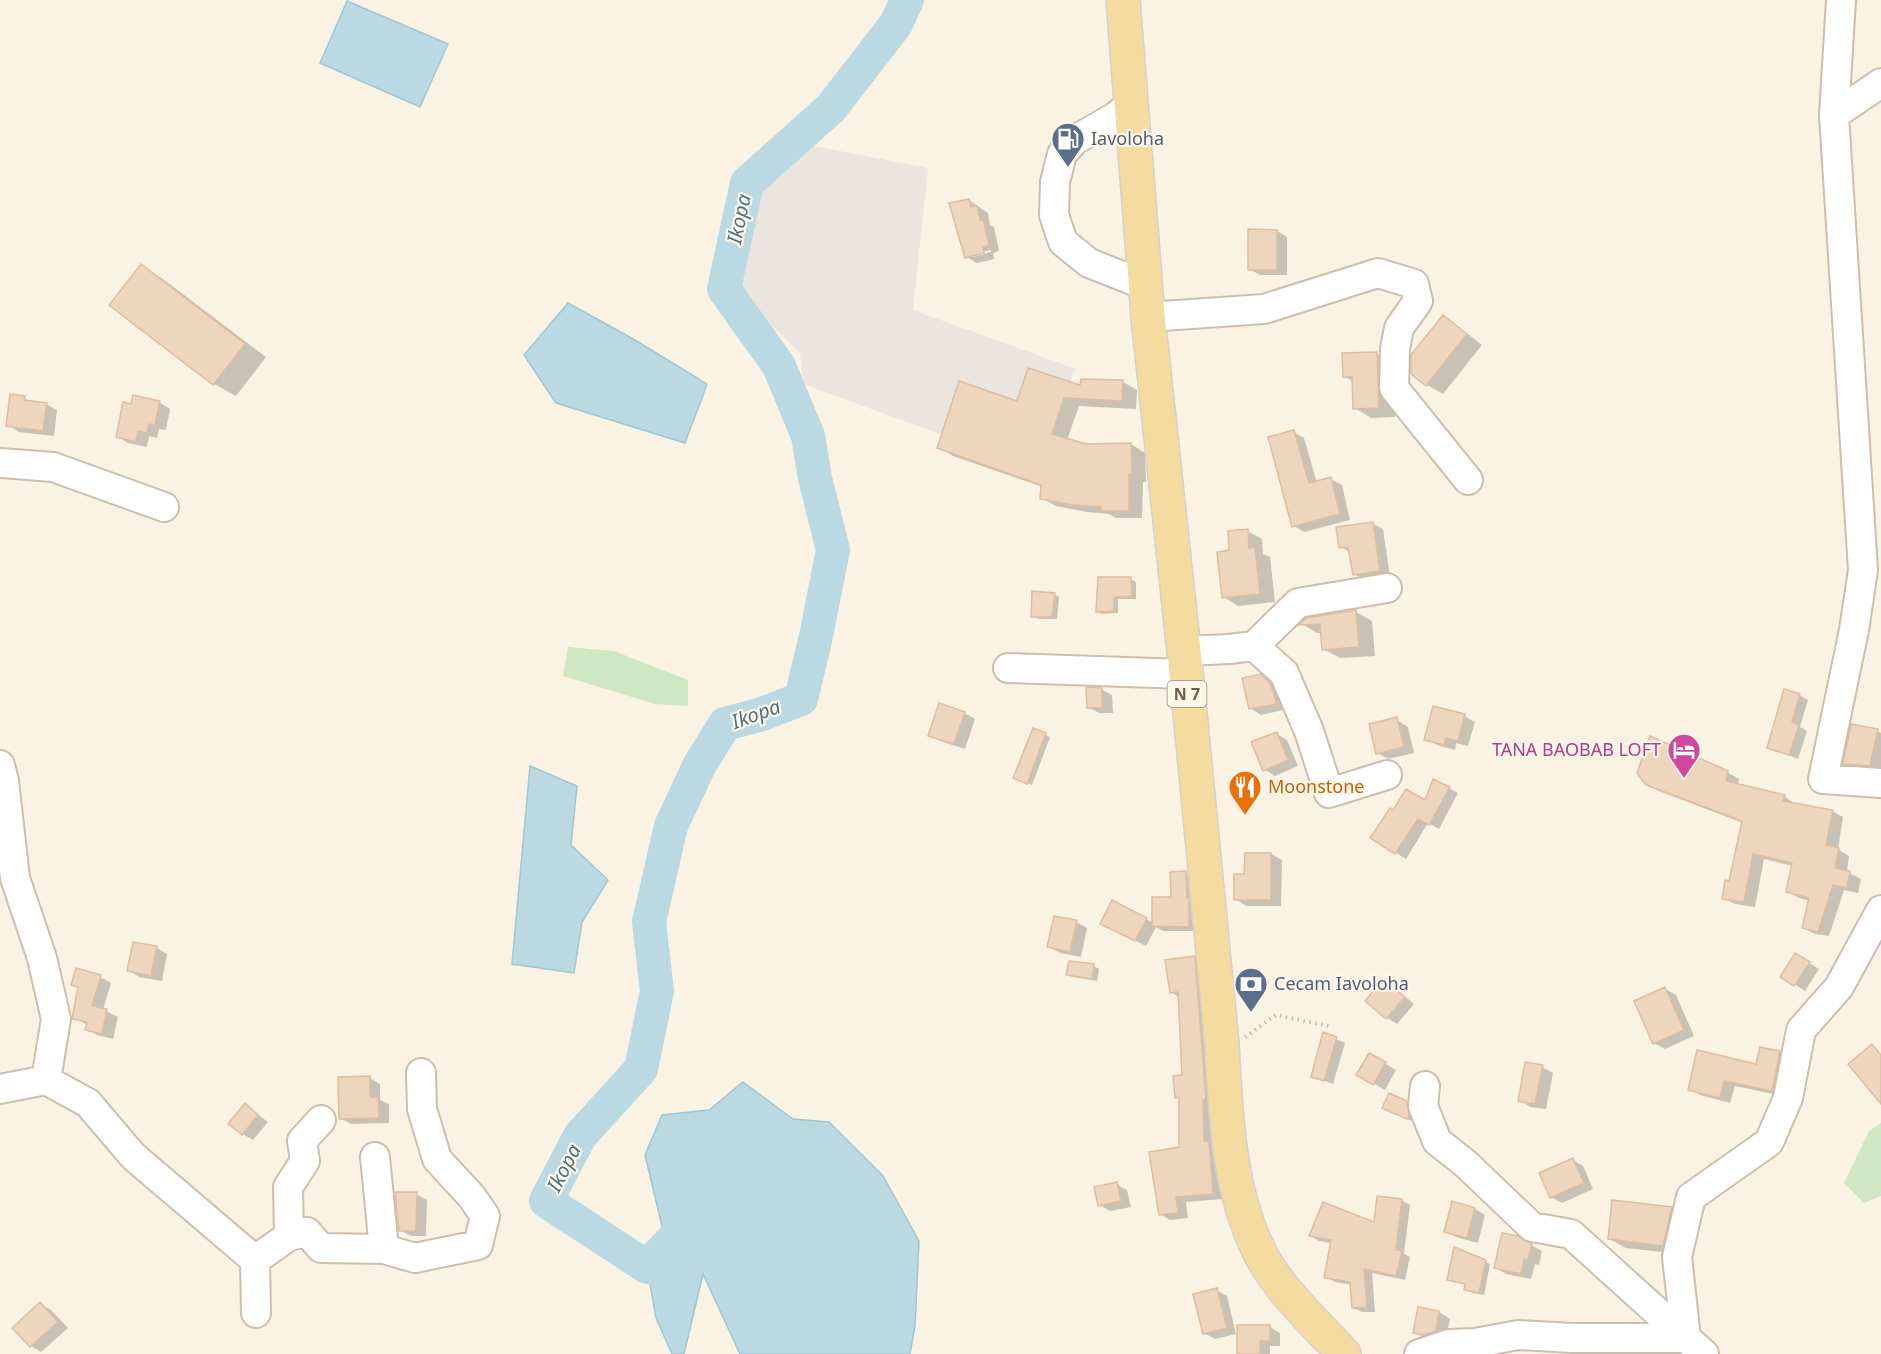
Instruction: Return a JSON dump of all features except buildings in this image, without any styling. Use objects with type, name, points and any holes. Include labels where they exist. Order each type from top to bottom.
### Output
[{"type":"main road","name":"N 7","points":[[1123,0],[1148,317],[1185,663],[1233,1164],[1245,1214],[1262,1256],[1307,1315],[1344,1354]]},
{"type":"street","points":[[1841,0],[1834,115],[1863,570],[1854,630],[1823,779],[1881,783]]},
{"type":"street","points":[[1834,115],[1881,83]]},
{"type":"street","points":[[1131,104],[1075,140],[1062,154],[1055,182],[1054,216],[1063,242],[1089,263],[1145,285]]},
{"type":"street","points":[[1148,317],[1264,309],[1378,273],[1414,284],[1418,301],[1399,328],[1395,350],[1394,388],[1468,480]]},
{"type":"street","points":[[0,463],[53,467],[164,507]]},
{"type":"street","points":[[1008,668],[1185,663],[1229,649],[1254,646],[1298,603],[1387,588]]},
{"type":"street","points":[[1254,646],[1284,673],[1309,731],[1329,793],[1387,775]]},
{"type":"street","points":[[0,765],[4,781],[15,878],[42,958],[56,1019],[46,1080]]},
{"type":"street","points":[[1695,1346],[1677,1257],[1691,1197],[1769,1142],[1788,1098],[1801,1030],[1839,987],[1881,910]]},
{"type":"street","points":[[255,1260],[289,1236],[307,1232],[321,1248],[384,1249],[415,1258],[478,1245],[485,1216],[472,1197],[437,1159],[422,1109],[421,1073]]},
{"type":"street","points":[[0,1089],[46,1080],[88,1103],[133,1156],[255,1260],[256,1313]]},
{"type":"street","points":[[1425,1086],[1423,1106],[1437,1141],[1466,1164],[1532,1227],[1571,1234],[1695,1346]]},
{"type":"street","points":[[289,1236],[288,1187],[305,1161],[302,1141],[321,1120]]},
{"type":"street","points":[[375,1157],[384,1249]]},
{"type":"street","points":[[1419,1354],[1449,1344],[1475,1343],[1518,1335],[1695,1346]]},
{"type":"path","points":[[1222,1044],[1249,1036],[1276,1015],[1329,1026]]},
{"type":"shaded area","points":[[809,145],[928,168],[913,310],[1076,369],[1027,466],[803,384],[800,353],[741,295],[758,194]]},
{"type":"green space","points":[[568,647],[614,651],[688,680],[688,706],[655,704],[563,676]]},
{"type":"green space","points":[[1881,1123],[1881,1196],[1864,1203],[1844,1183],[1869,1131]]},
{"type":"water","points":[[347,1],[448,44],[420,107],[320,63]]},
{"type":"water","points":[[568,303],[707,384],[685,443],[556,403],[524,355]]},
{"type":"water","points":[[530,766],[577,786],[571,845],[608,880],[582,922],[574,973],[512,964]]},
{"type":"water","points":[[743,1082],[793,1119],[829,1122],[883,1176],[919,1241],[915,1326],[910,1354],[740,1354],[703,1274],[684,1354],[672,1354],[656,1318],[647,1267],[663,1230],[645,1155],[662,1115],[709,1110]]},
{"type":"waterway","name":"Ikopa","points":[[679,1233],[647,1267],[546,1201],[580,1136],[641,1069],[657,991],[649,922],[671,826],[699,766],[725,724],[759,715],[801,699],[833,550],[815,478],[808,436],[779,366],[724,289],[747,183],[831,108],[896,24],[907,0]]},
{"type":"place","name":"Iavoloha","points":[[1068,168]]},
{"type":"place","name":"TANA BAOBAB LOFT","points":[[1684,779]]},
{"type":"place","name":"Moonstone","points":[[1245,816]]},
{"type":"place","name":"Cecam Iavoloha","points":[[1251,1013]]}]
